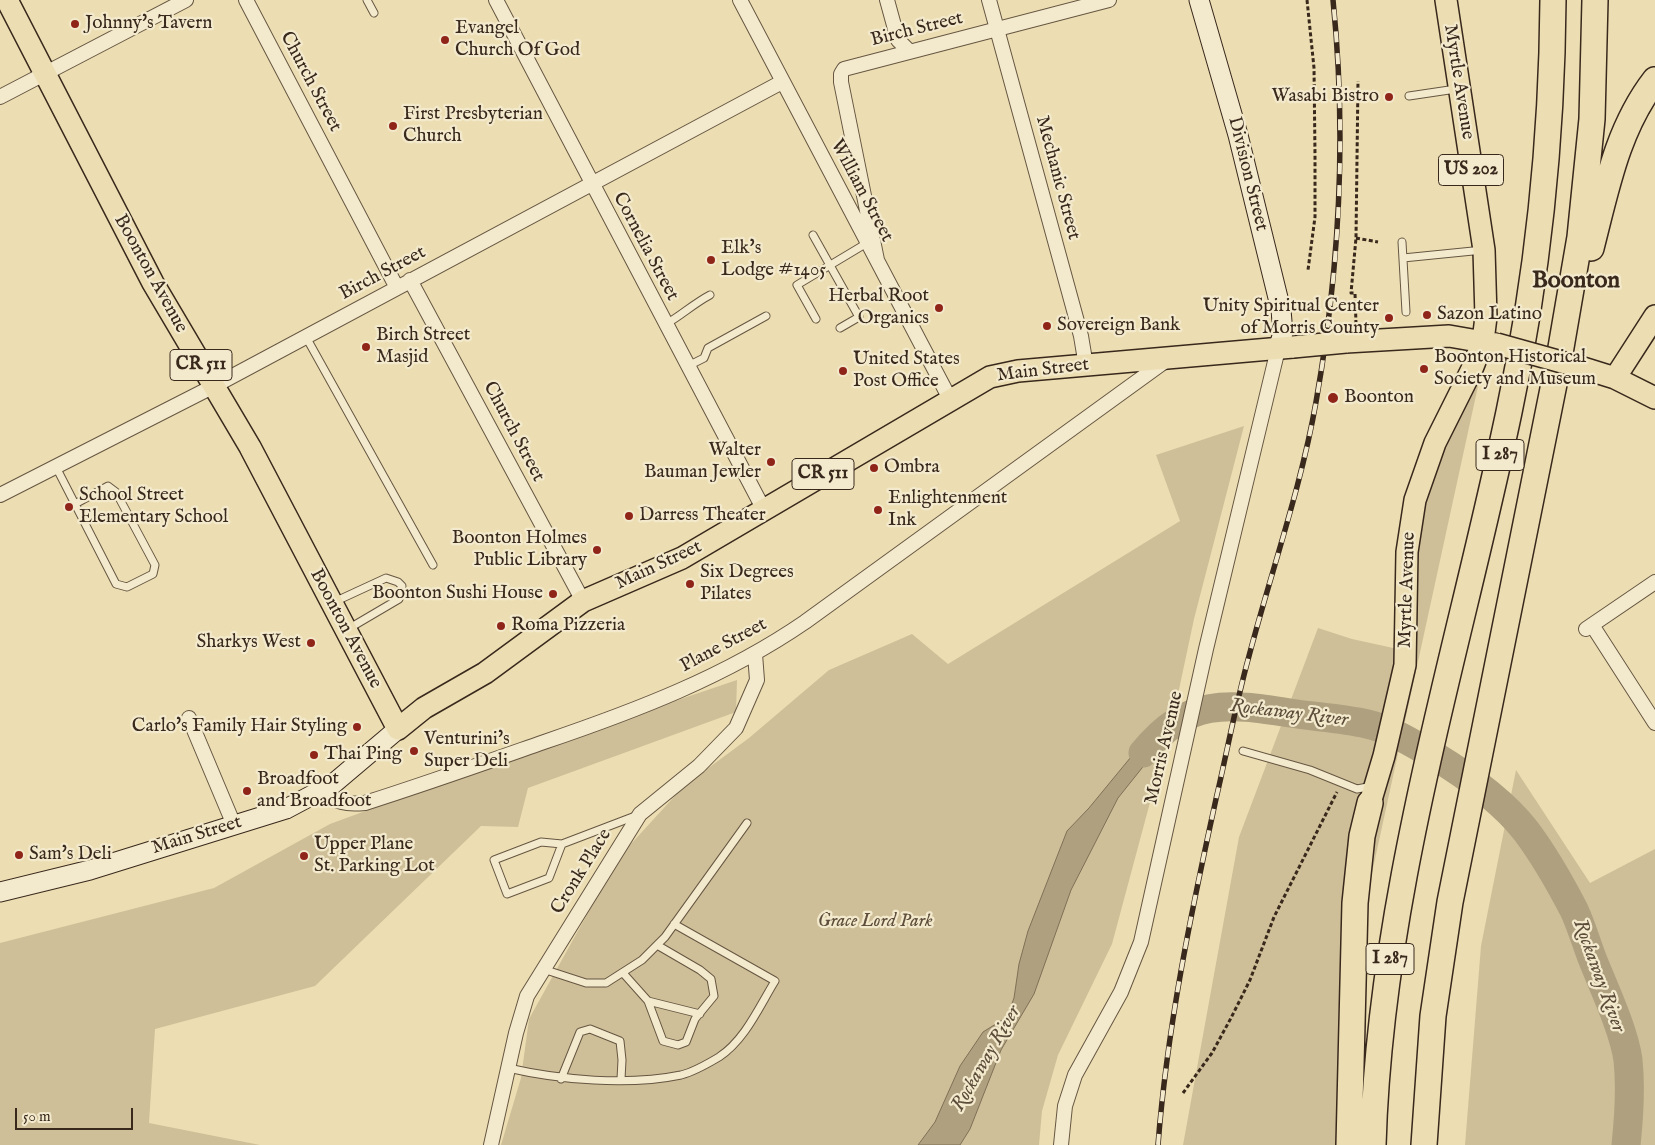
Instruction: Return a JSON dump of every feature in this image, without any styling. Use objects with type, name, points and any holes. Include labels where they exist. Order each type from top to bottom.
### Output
[{"type":"highway","name":"I 287","points":[[1373,1145],[1377,1069],[1391,954],[1426,776],[1510,410],[1531,292],[1540,231],[1550,116],[1553,0]]},
{"type":"highway","name":"I 287","points":[[1424,1145],[1434,1016],[1450,902],[1570,298],[1587,178],[1592,109],[1595,0]]},
{"type":"highway","points":[[1547,417],[1619,146],[1638,105],[1655,80]]},
{"type":"highway","points":[[1349,1145],[1355,903],[1362,836],[1373,794]]},
{"type":"main road","name":"Boonton Avenue","points":[[7,0],[153,283],[250,447],[398,729]]},
{"type":"main road","name":"Myrtle Avenue","points":[[1373,794],[1384,756],[1405,665],[1407,637],[1407,552],[1415,500],[1435,443],[1472,369],[1490,342],[1484,250],[1446,0]]},
{"type":"main road","points":[[1616,378],[1655,316]]},
{"type":"main road","name":"Main Street","points":[[398,729],[424,708],[485,673],[582,601],[682,558],[976,383],[1003,373],[1285,348],[1351,334],[1432,336],[1490,342],[1616,378],[1655,398]]},
{"type":"street","points":[[0,98],[186,0]]},
{"type":"street","name":"Church Street","points":[[246,0],[397,288]]},
{"type":"street","name":"Cornelia Street","points":[[496,0],[590,183],[764,510]]},
{"type":"street","name":"William Street","points":[[740,0],[950,399]]},
{"type":"street","points":[[886,0],[898,40],[909,51]]},
{"type":"street","name":"Mechanic Street","points":[[989,0],[1081,336],[1086,366]]},
{"type":"street","name":"Birch Street","points":[[877,260],[841,82],[841,74],[844,69],[1109,0]]},
{"type":"street","name":"Division Street","points":[[1199,0],[1238,135],[1281,310],[1285,348]]},
{"type":"street","name":"Birch Street","points":[[0,495],[214,386],[590,183],[782,82]]},
{"type":"street","name":"Church Street","points":[[410,280],[582,601]]},
{"type":"street","name":"Morris Avenue","points":[[1061,1145],[1065,1106],[1075,1075],[1121,992],[1141,942],[1206,649],[1285,348]]},
{"type":"street","name":"Plane Street","points":[[323,790],[334,800],[350,805],[373,800],[606,720],[694,684],[755,654],[805,622],[1168,359]]},
{"type":"street","points":[[1655,582],[1589,627],[1655,723]]},
{"type":"street","name":"Cronk Place","points":[[491,1145],[526,996],[640,814],[699,766],[736,728],[757,680],[755,654]]},
{"type":"street","points":[[189,718],[234,825]]},
{"type":"street","name":"Main Street","points":[[0,892],[90,870],[286,809],[323,790],[398,729]]},
{"type":"lane","points":[[367,0],[374,13]]},
{"type":"lane","points":[[1409,96],[1459,89]]},
{"type":"lane","points":[[813,235],[859,317],[840,328]]},
{"type":"lane","points":[[816,319],[797,285],[867,242]]},
{"type":"lane","points":[[1402,242],[1406,312]]},
{"type":"lane","points":[[1403,258],[1484,250]]},
{"type":"lane","points":[[665,324],[682,315],[689,306],[710,295]]},
{"type":"lane","points":[[688,366],[704,358],[708,348],[766,316]]},
{"type":"lane","points":[[306,336],[434,565]]},
{"type":"lane","points":[[56,467],[116,584],[127,587],[152,574],[155,565],[116,492],[108,486],[75,504]]},
{"type":"lane","points":[[332,603],[386,578],[398,582],[402,586],[400,599],[346,631]]},
{"type":"lane","points":[[1243,751],[1257,753],[1310,770],[1373,794]]},
{"type":"lane","points":[[562,844],[549,878],[507,894],[494,860],[541,842],[562,844],[640,814]]},
{"type":"lane","points":[[543,969],[586,983],[606,983],[642,960],[674,924],[747,822]]},
{"type":"lane","points":[[508,1068],[561,1079],[621,1079],[683,1075],[720,1056],[743,1034],[775,981],[674,924]]},
{"type":"lane","points":[[623,973],[648,1001],[663,1041],[678,1045],[686,1042],[695,1019],[714,996],[712,979],[657,945]]},
{"type":"lane","points":[[648,1001],[700,1014]]},
{"type":"lane","points":[[561,1079],[580,1032],[590,1029],[620,1041],[621,1079]]},
{"type":"path","points":[[1307,0],[1314,68],[1315,155],[1315,217],[1308,270]]},
{"type":"path","points":[[1351,334],[1355,293],[1351,293],[1356,238],[1358,81]]},
{"type":"path","points":[[1356,238],[1378,242]]},
{"type":"path","points":[[1183,1093],[1212,1053],[1231,1018],[1250,980],[1274,917],[1342,783]]},
{"type":"green space","points":[[1480,377],[1360,928],[1340,1145],[1183,1145],[1239,837],[1318,628],[1352,639],[1407,651],[1420,493]]},
{"type":"green space","name":"Grace Lord Park","points":[[1244,426],[1194,619],[1174,713],[1112,944],[1058,1055],[1042,1111],[1039,1145],[501,1145],[521,1078],[529,1019],[619,857],[684,786],[749,738],[829,670],[912,634],[948,664],[1180,521],[1156,455]]},
{"type":"green space","points":[[737,680],[736,712],[528,788],[518,827],[481,826],[315,986],[155,1029],[149,1123],[260,1145],[0,1145],[0,943],[214,888],[330,824],[539,747]]},
{"type":"green space","points":[[1516,770],[1590,883],[1655,849],[1655,1145],[1465,1145],[1481,946]]},
{"type":"water","points":[[1174,713],[1165,747],[1146,763],[1118,798],[1071,890],[1034,994],[1001,1050],[970,1129],[960,1145],[918,1145],[935,1122],[960,1066],[983,1032],[1007,1017],[1014,998],[1019,964],[1028,931],[1067,831],[1089,808],[1140,746]]},
{"type":"waterway","name":"Rockaway River","points":[[1143,753],[1176,722],[1192,714],[1209,709],[1246,707],[1348,720],[1376,726],[1401,737],[1433,755],[1483,789],[1506,809],[1533,840],[1557,879],[1579,922],[1618,1022],[1626,1048],[1629,1071],[1629,1113],[1626,1145]]},
{"type":"railway","points":[[1158,1145],[1167,1058],[1181,971],[1198,885],[1244,674],[1294,498],[1310,434],[1324,352],[1331,302],[1339,202],[1340,102],[1333,0]]},
{"type":"place","name":"Johnny's Tavern","points":[[75,24]]},
{"type":"place","name":"Evangel Church Of God","points":[[445,40]]},
{"type":"place","name":"Wasabi Bistro","points":[[1389,97]]},
{"type":"place","name":"First Presbyterian Church","points":[[393,126]]},
{"type":"place","name":"Elk's Lodge #1405","points":[[711,260]]},
{"type":"place","name":"Herbal Root Organics","points":[[939,308]]},
{"type":"place","name":"Sazon Latino","points":[[1427,315]]},
{"type":"place","name":"Unity Spiritual Center of Morris County","points":[[1389,318]]},
{"type":"place","name":"Sovereign Bank","points":[[1047,326]]},
{"type":"place","name":"Birch Street Masjid","points":[[366,347]]},
{"type":"place","name":"Boonton Historical Society and Museum","points":[[1424,369]]},
{"type":"place","name":"United States Post Office","points":[[843,371]]},
{"type":"place","name":"Boonton","points":[[1333,398]]},
{"type":"place","name":"Walter Bauman Jewler","points":[[771,462]]},
{"type":"place","name":"Ombra","points":[[874,468]]},
{"type":"place","name":"School Street Elementary School","points":[[69,507]]},
{"type":"place","name":"Enlightenment Ink","points":[[878,510]]},
{"type":"place","name":"Darress Theater","points":[[629,516]]},
{"type":"place","name":"Boonton Holmes Public Library","points":[[597,550]]},
{"type":"place","name":"Six Degrees Pilates","points":[[690,584]]},
{"type":"place","name":"Boonton Sushi House","points":[[553,594]]},
{"type":"place","name":"Roma Pizzeria","points":[[501,626]]},
{"type":"place","name":"Sharkys West","points":[[311,643]]},
{"type":"place","name":"Carlo's Family Hair Styling","points":[[357,727]]},
{"type":"place","name":"Venturini's Super Deli","points":[[414,751]]},
{"type":"place","name":"Thai Ping","points":[[314,755]]},
{"type":"place","name":"Broadfoot and Broadfoot","points":[[247,791]]},
{"type":"place","name":"Sam's Deli","points":[[19,855]]},
{"type":"place","name":"Upper Plane St. Parking Lot","points":[[304,856]]},
{"type":"district","name":"Boonton","points":[[1576,282]]}]
